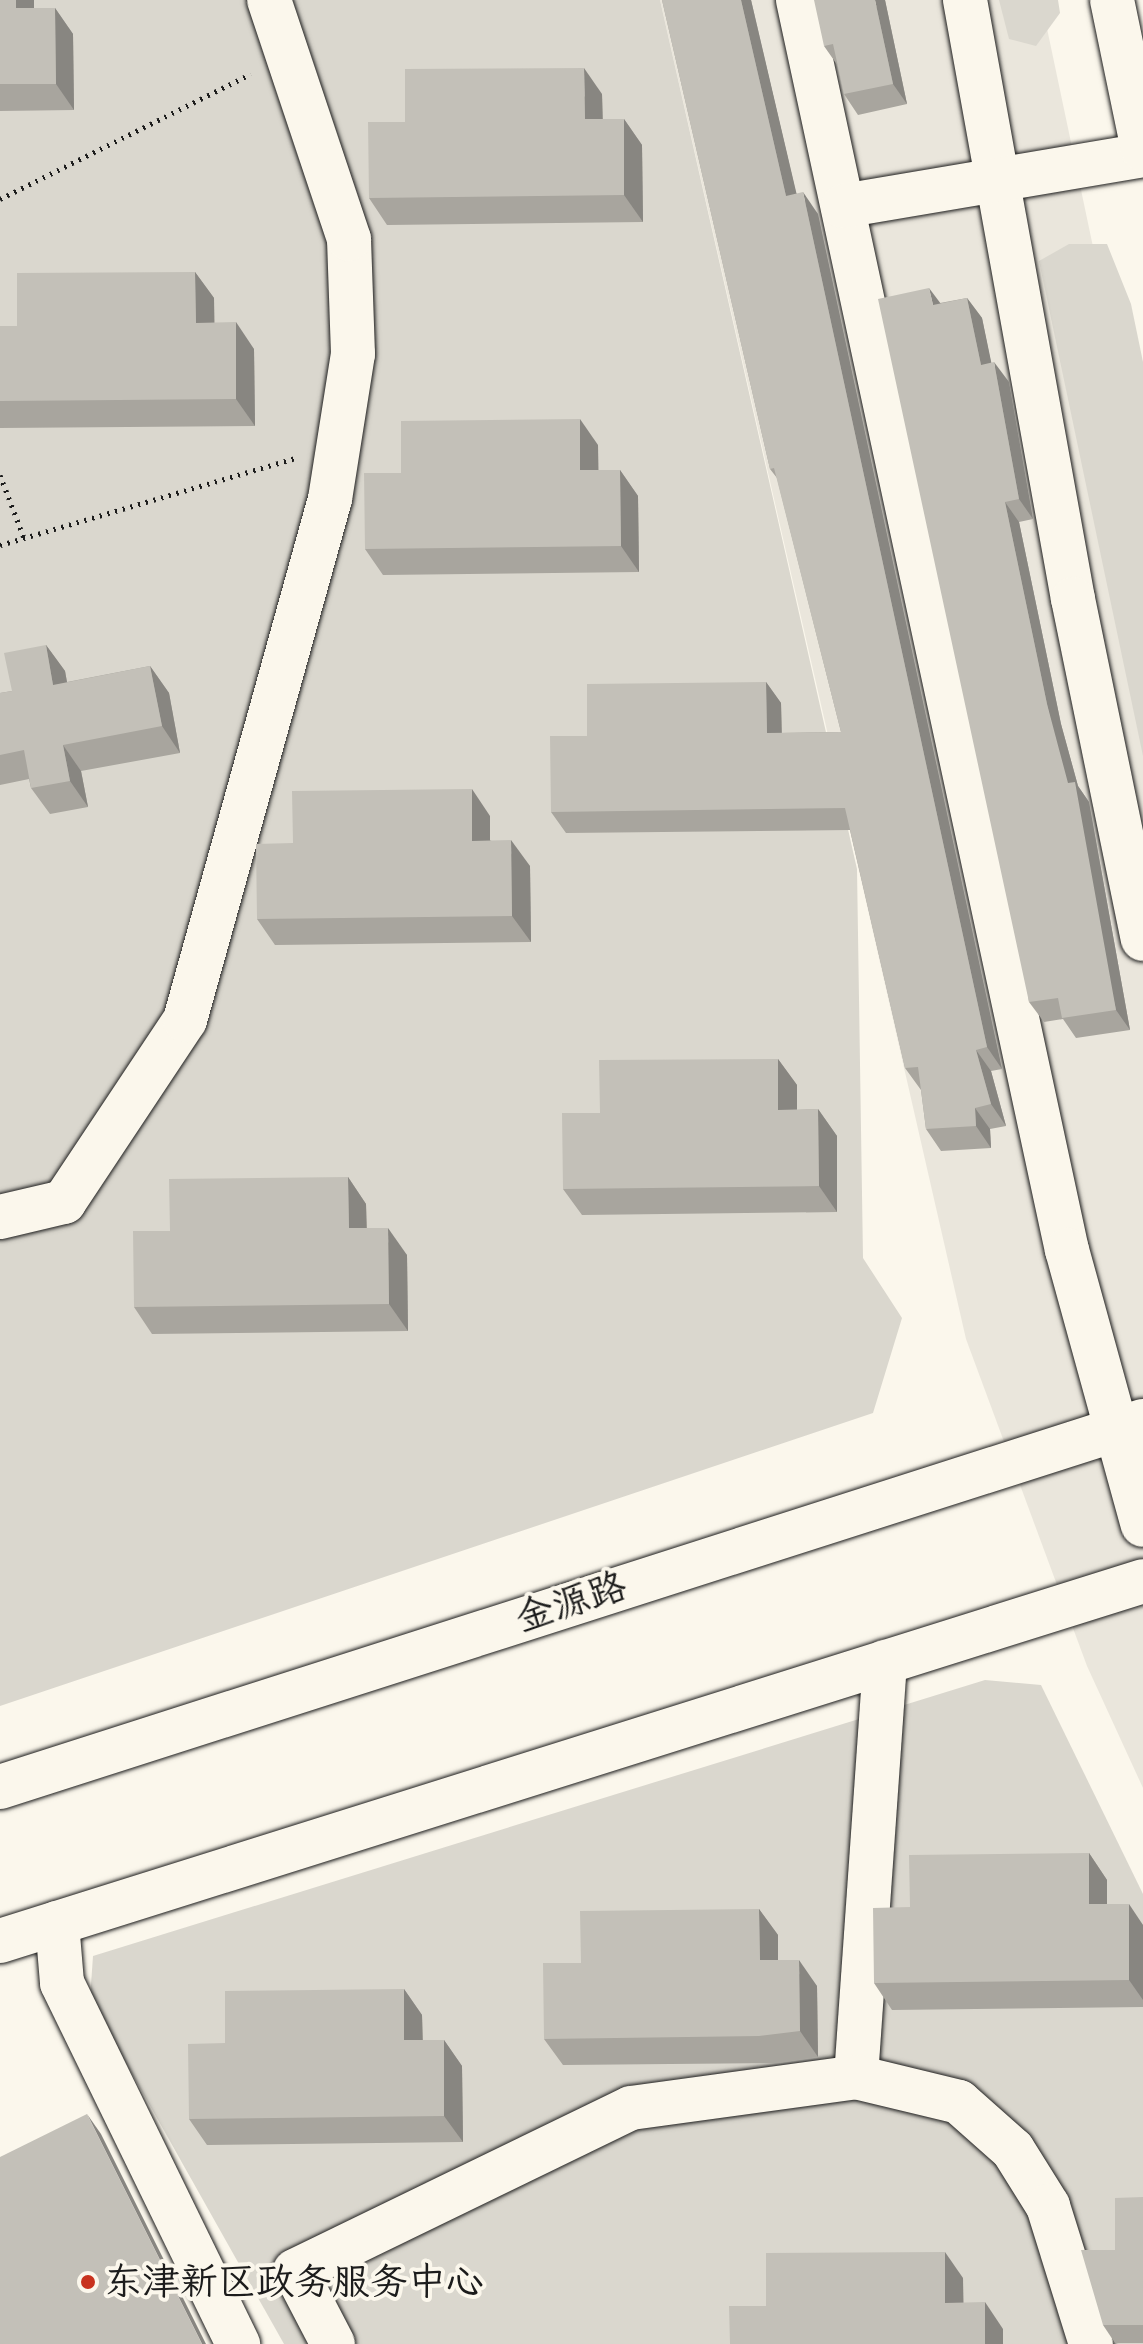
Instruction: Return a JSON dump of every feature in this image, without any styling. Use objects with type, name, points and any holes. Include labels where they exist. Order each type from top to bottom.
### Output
[{"type":"street","points":[[0,1217],[64,1202],[185,1020],[322,529],[353,354],[349,239],[269,0]]},
{"type":"street","points":[[798,0],[1067,1250],[1130,1424],[1143,1525]]},
{"type":"street","points":[[965,0],[1073,599],[1143,939]]},
{"type":"street","points":[[843,206],[1143,153],[1112,0]]},
{"type":"street","name":"金源路","points":[[0,1787],[1130,1424]]},
{"type":"street","points":[[0,1941],[1143,1581]]},
{"type":"street","points":[[856,2077],[885,1662]]},
{"type":"street","points":[[57,1923],[62,1983],[238,2344]]},
{"type":"street","points":[[333,2344],[295,2271],[631,2108],[856,2077],[959,2102],[1013,2150],[1048,2206],[1091,2344]]},
{"type":"path","points":[[0,199],[287,55]]},
{"type":"path","points":[[0,545],[339,445]]},
{"type":"path","points":[[0,475],[24,538]]},
{"type":"shaded area","points":[[0,0],[660,0],[857,869],[863,1258],[902,1318],[873,1413],[0,1706]]},
{"type":"shaded area","points":[[660,0],[1041,0],[1143,484],[1143,1788],[1087,1666],[966,1339]]},
{"type":"shaded area","points":[[999,0],[1058,0],[1060,13],[1036,46],[1009,39]]},
{"type":"shaded area","points":[[1069,244],[1107,244],[1131,304],[1143,362],[1143,756],[1039,261]]},
{"type":"shaded area","points":[[985,1680],[1041,1685],[1143,1894],[1143,2344],[284,2344],[90,1999],[93,1956]]},
{"type":"building","points":[[0,0],[16,0],[16,8],[55,8],[56,84],[0,84]]},
{"type":"building","points":[[662,0],[741,0],[786,196],[803,192],[987,1047],[976,1050],[991,1104],[975,1108],[976,1126],[926,1129],[918,1067],[905,1068],[845,808],[551,812],[550,736],[587,736],[587,684],[766,682],[767,733],[841,732],[774,468],[770,469]]},
{"type":"building","points":[[814,0],[875,0],[893,84],[844,94],[833,44],[824,46]]},
{"type":"building","points":[[584,68],[585,119],[624,119],[624,195],[369,198],[368,122],[405,122],[405,69]]},
{"type":"building","points":[[195,272],[196,323],[236,322],[236,399],[0,401],[0,326],[17,326],[17,273]]},
{"type":"building","points":[[929,288],[933,305],[967,298],[981,365],[994,362],[1019,499],[1005,502],[1047,704],[1068,783],[1075,782],[1116,1010],[1062,1018],[1058,998],[1029,1002],[878,299]]},
{"type":"building","points":[[580,419],[580,470],[620,470],[621,546],[365,549],[364,473],[401,473],[401,421]]},
{"type":"building","points":[[46,645],[53,685],[150,666],[162,726],[63,745],[70,781],[31,788],[24,750],[0,755],[0,693],[12,691],[4,653]]},
{"type":"building","points":[[472,789],[472,841],[511,840],[512,916],[257,919],[256,844],[293,843],[292,791]]},
{"type":"building","points":[[778,1059],[778,1110],[818,1109],[819,1186],[563,1189],[562,1113],[600,1113],[599,1060]]},
{"type":"building","points":[[348,1177],[349,1228],[388,1228],[389,1304],[134,1307],[133,1231],[170,1231],[169,1179]]},
{"type":"building","points":[[1089,1853],[1089,1904],[1129,1904],[1129,1980],[874,1983],[873,1908],[910,1907],[909,1855]]},
{"type":"building","points":[[759,1909],[760,1960],[799,1960],[800,2031],[759,2036],[544,2039],[543,1963],[581,1963],[580,1911]]},
{"type":"building","points":[[404,1989],[404,2040],[444,2040],[444,2116],[189,2119],[188,2044],[225,2043],[225,1991]]},
{"type":"building","name":"东津新区政务服务中心","points":[[87,2114],[202,2344],[0,2344],[0,2157]]},
{"type":"building","points":[[1143,2197],[1143,2325],[1103,2325],[1081,2250],[1115,2250],[1115,2198]]},
{"type":"building","points":[[945,2252],[945,2303],[985,2302],[985,2344],[730,2344],[729,2306],[766,2306],[766,2253]]},
{"type":"place","name":"东津新区政务服务中心","points":[[88,2282]]}]
